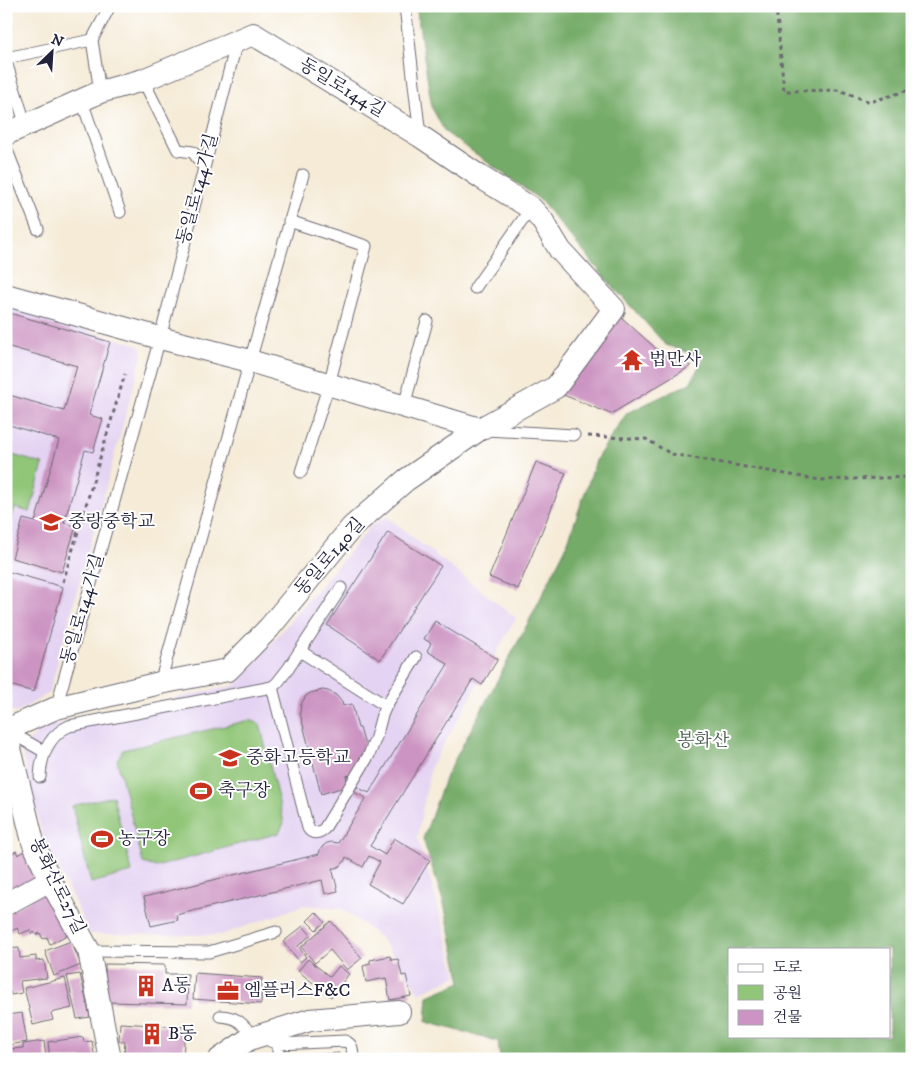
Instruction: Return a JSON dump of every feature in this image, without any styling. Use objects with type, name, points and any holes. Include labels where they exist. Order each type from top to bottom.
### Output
[{"type":"street","name":"동일로144길","points":[[16,130],[91,96],[143,80],[253,34],[420,136],[531,208],[542,220],[560,250],[614,309]]},
{"type":"street","points":[[6,295],[250,361],[480,429]]},
{"type":"street","name":"동일로140길","points":[[6,731],[56,708],[160,683],[228,670],[269,628],[352,527],[406,480],[480,429],[556,387],[614,309]]},
{"type":"street","name":"봉화산로27길","points":[[6,731],[33,842],[50,880],[89,952],[110,1059]]},
{"type":"street","points":[[6,904],[50,880]]},
{"type":"street","points":[[220,1059],[250,1039],[266,1038],[310,1020],[399,1012]]},
{"type":"lane","points":[[110,6],[92,40],[91,96],[120,212]]},
{"type":"lane","points":[[405,6],[420,136]]},
{"type":"lane","points":[[6,58],[92,40]]},
{"type":"lane","name":"동일로144가길","points":[[56,708],[160,338],[236,41]]},
{"type":"lane","name":"동일로144길","points":[[6,62],[16,130]]},
{"type":"lane","points":[[143,80],[178,150],[193,152],[204,168]]},
{"type":"lane","points":[[6,148],[38,229]]},
{"type":"lane","points":[[160,683],[303,175]]},
{"type":"lane","points":[[474,288],[531,208]]},
{"type":"lane","points":[[289,221],[366,246],[329,384],[301,472]]},
{"type":"lane","points":[[404,406],[427,321]]},
{"type":"lane","points":[[480,429],[574,435]]},
{"type":"lane","points":[[40,777],[45,752],[58,732],[69,726],[272,687],[300,651],[341,588]]},
{"type":"lane","points":[[300,651],[386,706]]},
{"type":"lane","points":[[272,687],[308,828],[314,833],[320,832],[324,829],[369,755],[386,706],[416,657]]},
{"type":"lane","points":[[6,731],[45,752]]},
{"type":"lane","name":"봉화산로27길","points":[[89,952],[209,952],[276,932]]},
{"type":"lane","points":[[220,1016],[231,1016],[266,1038],[278,1059]]},
{"type":"lane","points":[[266,1038],[345,1041],[351,1044],[353,1059]]},
{"type":"path","points":[[776,6],[784,91],[839,90],[870,102],[909,90],[912,92]]},
{"type":"path","points":[[63,582],[125,374]]},
{"type":"path","points":[[574,435],[646,439],[671,454],[820,480],[912,477]]},
{"type":"shaded area","name":"중랑중학교","points":[[6,307],[139,345],[143,352],[49,693],[16,713],[6,707]]},
{"type":"shaded area","name":"중화고등학교","points":[[387,517],[516,618],[431,766],[417,838],[457,976],[419,993],[381,938],[342,909],[305,905],[221,935],[90,934],[42,834],[21,749],[43,727],[236,685],[371,526]]},
{"type":"green space","name":"봉화산","points":[[416,6],[912,6],[912,1059],[500,1059],[498,1041],[426,1022],[428,996],[461,982],[444,904],[423,839],[446,776],[528,623],[566,547],[597,458],[627,413],[690,383],[704,358],[666,345],[613,287],[539,199],[445,132],[432,108]]},
{"type":"green space","points":[[6,453],[43,464],[30,512],[15,508],[6,539]]},
{"type":"green space","name":"축구장","points":[[250,720],[260,724],[284,823],[279,833],[156,867],[143,863],[117,760],[123,750]]},
{"type":"green space","name":"농구장","points":[[113,796],[132,872],[91,883],[72,806]]},
{"type":"building","points":[[6,312],[110,342],[89,415],[103,419],[93,452],[85,450],[64,523],[76,526],[62,572],[12,558],[23,519],[35,522],[59,440],[6,424],[6,394],[64,411],[77,366],[6,346]]},
{"type":"building","name":"법만사","points":[[621,317],[662,354],[691,366],[611,414],[561,394]]},
{"type":"building","points":[[536,462],[566,473],[518,589],[489,577]]},
{"type":"building","points":[[388,532],[441,566],[380,660],[327,625]]},
{"type":"building","points":[[6,571],[63,587],[34,692],[6,684]]},
{"type":"building","points":[[435,621],[498,659],[482,685],[473,679],[370,846],[385,855],[394,838],[430,860],[403,904],[368,884],[380,862],[369,856],[363,867],[346,857],[340,866],[332,868],[338,891],[325,894],[322,880],[176,915],[178,920],[151,926],[144,897],[319,854],[320,850],[327,843],[338,843],[366,798],[344,787],[321,794],[300,713],[301,704],[310,693],[323,690],[336,695],[343,706],[352,704],[358,728],[360,728],[364,742],[368,744],[351,775],[346,776],[348,783],[369,793],[448,664],[427,651],[431,643],[424,639]]},
{"type":"building","points":[[16,851],[18,855],[25,851],[35,866],[32,868],[39,879],[6,895],[6,857]]},
{"type":"building","points":[[47,889],[69,934],[50,944],[47,937],[43,939],[40,933],[36,935],[34,932],[32,934],[30,930],[20,934],[17,928],[10,932],[6,926],[6,914]]},
{"type":"building","points":[[316,912],[325,922],[316,930],[307,921]]},
{"type":"building","points":[[331,921],[362,958],[347,970],[330,950],[315,963],[301,947]]},
{"type":"building","points":[[303,926],[311,935],[298,946],[306,957],[300,962],[283,942]]},
{"type":"building","points":[[71,941],[81,965],[54,976],[45,951]]},
{"type":"building","points":[[19,948],[20,958],[36,956],[36,961],[44,960],[47,978],[20,981],[22,993],[11,995],[10,991],[6,992],[6,949]]},
{"type":"building","points":[[390,956],[392,960],[398,959],[402,976],[406,975],[411,996],[390,1000],[386,978],[366,982],[363,966],[370,964],[370,960]]},
{"type":"building","points":[[308,959],[330,977],[339,966],[349,974],[331,997],[298,971]]},
{"type":"building","name":"A동","points":[[105,964],[165,965],[165,974],[188,974],[187,1004],[108,1002],[105,998]]},
{"type":"building","points":[[195,973],[262,978],[261,1004],[193,999]]},
{"type":"building","points":[[80,974],[90,1017],[77,1019],[67,976]]},
{"type":"building","points":[[65,978],[72,1008],[51,1013],[53,1020],[33,1025],[24,988]]},
{"type":"building","points":[[22,1013],[27,1042],[8,1045],[6,1043],[6,1015]]},
{"type":"building","name":"B동","points":[[120,1023],[185,1027],[183,1058],[124,1055],[125,1041],[119,1041]]},
{"type":"building","points":[[83,1037],[84,1042],[92,1041],[95,1059],[50,1059],[48,1042]]},
{"type":"building","points":[[44,1041],[46,1059],[6,1059],[6,1055],[8,1055],[7,1049],[23,1048],[23,1044]]},
{"type":"building","points":[[339,1053],[339,1059],[291,1059],[291,1056]]},
{"type":"place","name":"법만사","points":[[632,360]]},
{"type":"place","name":"중랑중학교","points":[[51,522]]},
{"type":"place","name":"중화고등학교","points":[[230,758]]},
{"type":"place","name":"축구장","points":[[201,791]]},
{"type":"place","name":"농구장","points":[[102,839]]},
{"type":"place","name":"A동","points":[[146,986]]},
{"type":"place","name":"엠플러스F&C","points":[[228,991]]},
{"type":"place","name":"B동","points":[[152,1034]]}]
